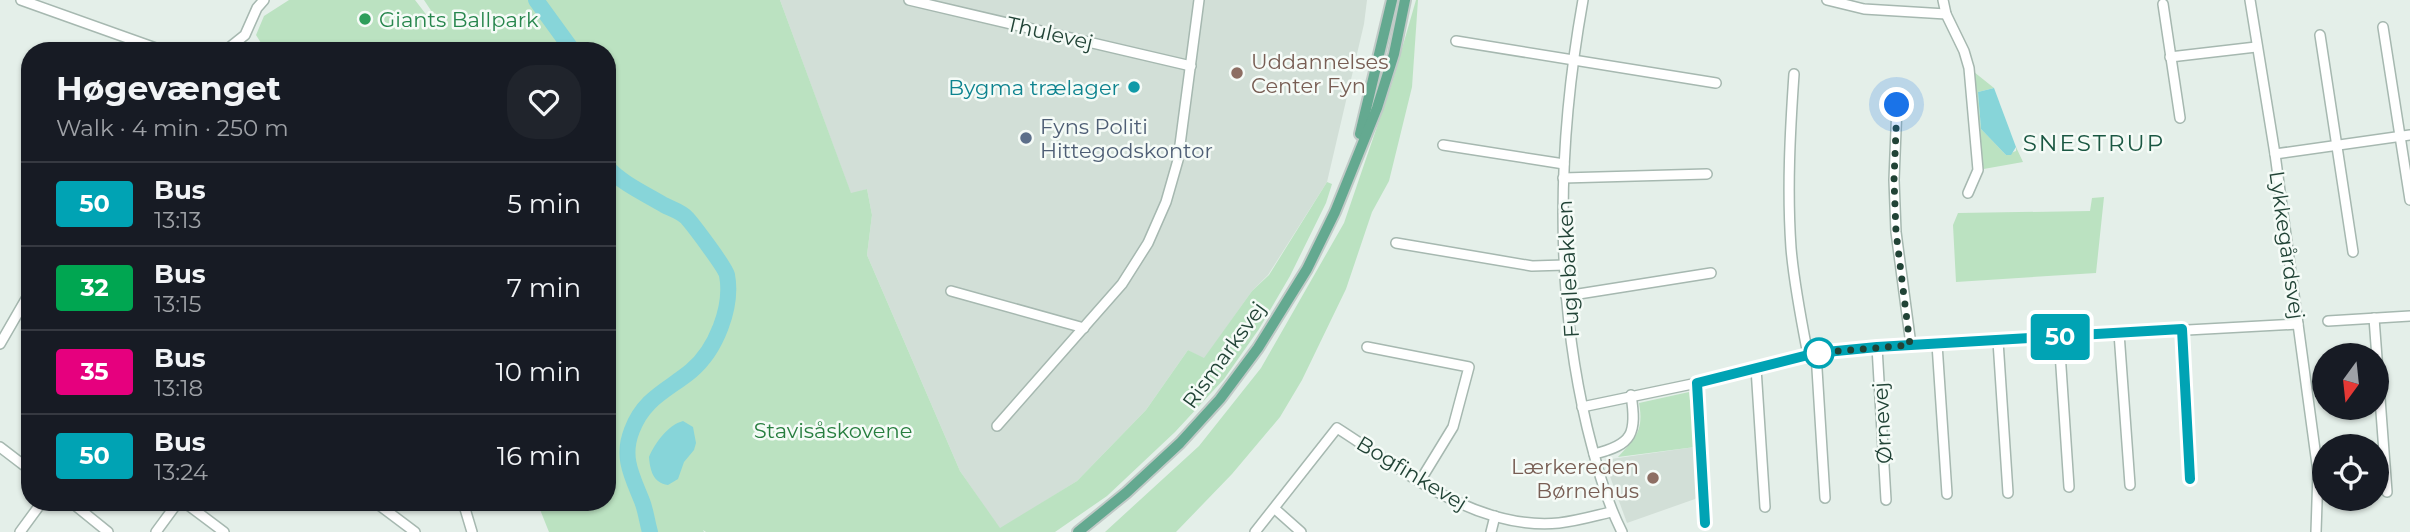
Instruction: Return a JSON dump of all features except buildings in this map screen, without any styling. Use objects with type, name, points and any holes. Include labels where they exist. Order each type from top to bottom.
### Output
[{"type":"main road","name":"Rismarksvej","points":[[1353,163],[1392,0]]},
{"type":"main road","name":"Rismarksvej","points":[[1078,532],[1126,493],[1180,443],[1220,399],[1307,269],[1335,212],[1377,108],[1394,54],[1405,0]]},
{"type":"street","points":[[21,0],[140,42]]},
{"type":"street","points":[[236,42],[245,35],[257,8],[264,0]]},
{"type":"street","name":"Thulevej","points":[[909,0],[1191,66]]},
{"type":"street","points":[[997,426],[1122,284],[1148,243],[1166,202],[1178,160],[1199,0]]},
{"type":"street","name":"Fuglebakken","points":[[1583,0],[1573,58],[1563,178],[1566,296],[1582,407],[1611,512],[1622,532]]},
{"type":"street","points":[[1827,0],[1864,9],[1946,15]]},
{"type":"street","points":[[1942,0],[1969,68],[1978,170],[1968,193]]},
{"type":"street","name":"Lykkegårdsvej","points":[[2250,0],[2275,154],[2318,472],[2316,532]]},
{"type":"street","points":[[2163,4],[2180,118]]},
{"type":"street","points":[[2383,27],[2405,136],[2410,200]]},
{"type":"street","points":[[2320,35],[2353,252]]},
{"type":"street","points":[[1456,41],[1716,83]]},
{"type":"street","points":[[2170,57],[2256,47]]},
{"type":"street","points":[[1794,74],[1790,212],[1797,300],[1812,354],[1825,498]]},
{"type":"street","points":[[1897,105],[1894,180],[1896,232],[1910,345]]},
{"type":"street","points":[[2275,154],[2405,136]]},
{"type":"street","points":[[1443,145],[1564,164]]},
{"type":"street","points":[[1563,178],[1707,174]]},
{"type":"street","points":[[1396,243],[1532,266],[1565,265]]},
{"type":"street","points":[[1566,296],[1711,273]]},
{"type":"street","points":[[951,292],[1084,328]]},
{"type":"street","points":[[0,344],[21,308]]},
{"type":"street","points":[[2328,320],[2410,316]]},
{"type":"street","points":[[2374,318],[2383,434]]},
{"type":"street","points":[[1582,407],[1697,383],[1812,354],[1877,347],[2298,324]]},
{"type":"street","points":[[2182,329],[2190,479]]},
{"type":"street","points":[[2119,333],[2130,485]]},
{"type":"street","points":[[2059,337],[2069,486]]},
{"type":"street","points":[[1998,341],[2008,494]]},
{"type":"street","points":[[1937,344],[1947,494]]},
{"type":"street","points":[[1367,346],[1469,367],[1453,427],[1420,481]]},
{"type":"street","name":"Ørnevej","points":[[1877,347],[1886,500]]},
{"type":"street","points":[[1756,368],[1765,507]]},
{"type":"street","points":[[1697,383],[1705,523]]},
{"type":"street","points":[[1594,454],[1615,450],[1628,437],[1635,422],[1631,395]]},
{"type":"street","name":"Bogfinkevej","points":[[1275,509],[1337,428],[1420,481],[1469,508],[1495,516],[1522,522],[1557,523],[1611,512]]},
{"type":"street","points":[[0,447],[21,463]]},
{"type":"street","points":[[1255,532],[1275,509],[1301,532]]},
{"type":"street","points":[[20,532],[35,511]]},
{"type":"street","points":[[82,511],[108,532]]},
{"type":"street","points":[[156,532],[171,511]]},
{"type":"street","points":[[196,511],[224,532]]},
{"type":"street","points":[[387,511],[415,532]]},
{"type":"street","points":[[466,511],[472,532]]},
{"type":"street","points":[[1491,532],[1495,516]]},
{"type":"shaded area","points":[[780,0],[1367,0],[1364,24],[1327,182],[1268,275],[1252,291],[1204,359],[1188,350],[1146,410],[1077,481],[1000,529],[960,471],[867,255],[872,215],[867,189],[851,194]]},
{"type":"shaded area","name":"Lærkereden Børnehus","points":[[1695,447],[1697,497],[1627,523],[1604,460]]},
{"type":"green space","name":"Stavisåskovene","points":[[289,0],[415,0],[438,30],[442,27],[424,0],[780,0],[851,193],[867,189],[872,215],[867,255],[960,471],[1000,528],[1077,481],[1146,410],[1188,350],[1204,358],[1252,291],[1269,275],[1327,182],[1332,184],[1326,203],[1290,276],[1259,329],[1224,379],[1175,432],[1107,496],[1055,532],[549,532],[541,511],[616,511],[616,42],[260,42],[256,35],[264,16]]},
{"type":"green space","points":[[1416,0],[1412,87],[1389,181],[1372,212],[1346,289],[1302,380],[1280,417],[1232,474],[1176,532],[1105,532],[1199,446],[1261,368],[1344,223],[1392,83]]},
{"type":"green space","points":[[1969,68],[1994,88],[1978,92],[1981,129],[2006,155],[2016,151],[2016,147],[2023,162],[1978,170]]},
{"type":"green space","points":[[2104,197],[2096,273],[1956,282],[1953,225],[1958,213],[2090,211],[2092,198]]},
{"type":"green space","points":[[1689,392],[1695,447],[1618,457],[1637,433],[1640,420],[1639,403]]},
{"type":"water","points":[[1994,88],[2016,147],[2011,155],[2006,155],[1981,129],[1978,92]]},
{"type":"water","points":[[683,421],[693,427],[696,443],[694,450],[684,462],[678,479],[668,485],[663,484],[653,475],[649,457],[663,435],[672,426]]},
{"type":"waterway","points":[[536,0],[566,42]]},
{"type":"waterway","points":[[616,175],[634,188],[685,216],[709,246],[727,275],[725,314],[708,352],[691,371],[650,402],[637,419],[629,440],[629,466],[650,532]]},
{"type":"bus line","name":"50","points":[[1705,523],[1697,383],[1816,353],[1877,347],[2182,329],[2190,479]]},
{"type":"place","name":"Giants Ballpark","points":[[365,19]]},
{"type":"place","name":"Uddannelses Center Fyn","points":[[1237,73]]},
{"type":"place","name":"Bygma trælager","points":[[1134,87]]},
{"type":"place","name":"Fyns Politi Hittegodskontor","points":[[1026,138]]},
{"type":"place","name":"Lærkereden Børnehus","points":[[1653,478]]},
{"type":"district","name":"SNESTRUP","points":[[2094,143]]},
{"type":"route","points":[[1819,353],[1816,353],[1910,345],[1896,232],[1894,180],[1897,105]]}]
